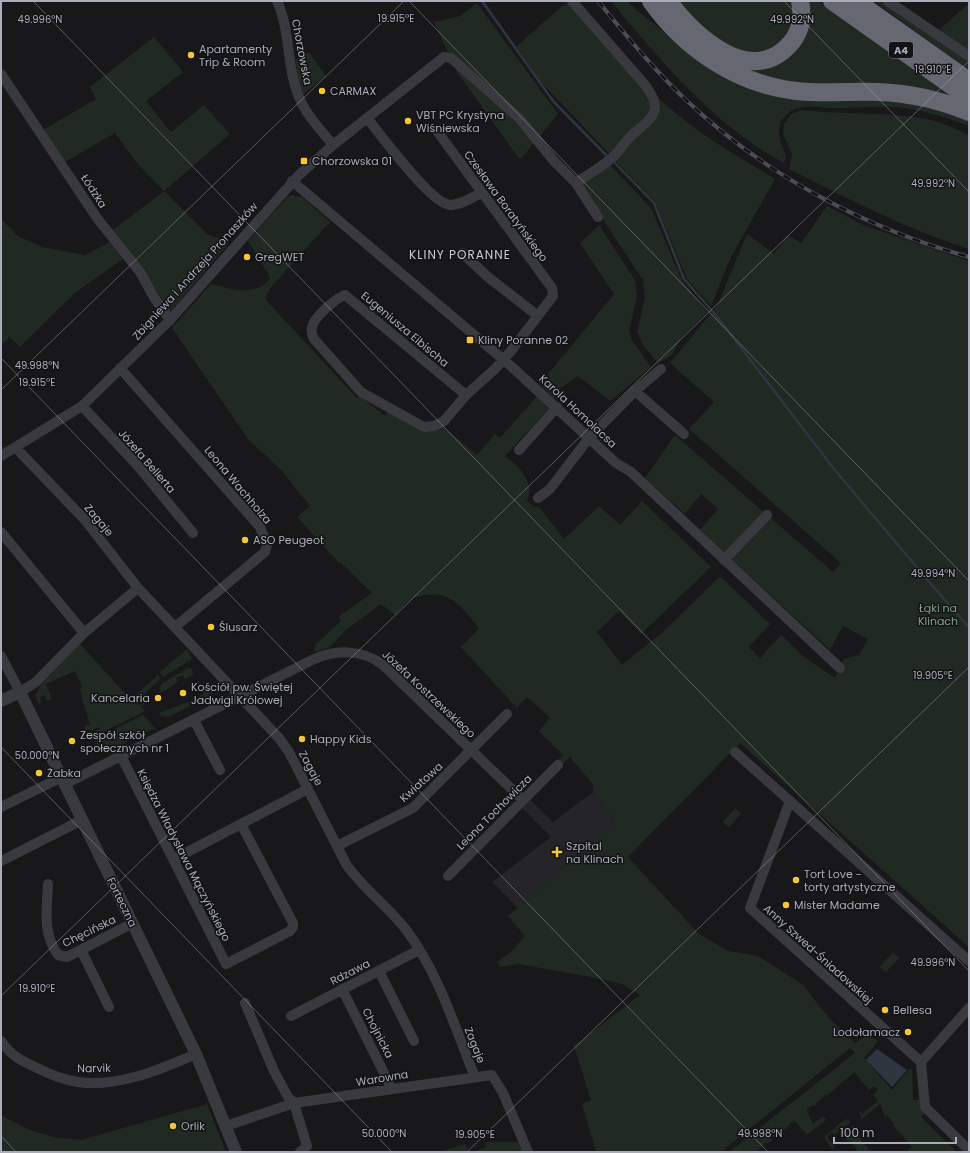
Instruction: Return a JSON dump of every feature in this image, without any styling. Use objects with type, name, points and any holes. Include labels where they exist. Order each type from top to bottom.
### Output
[{"type":"highway","points":[[651,1],[687,43],[717,64],[748,79],[795,91],[879,92],[910,95],[940,102],[969,112]]},
{"type":"highway","points":[[668,1],[699,34],[720,51],[745,60],[755,61],[772,58],[792,42],[800,27],[802,10],[800,1]]},
{"type":"highway","name":"A4","points":[[832,1],[969,98]]},
{"type":"highway","name":"A4","points":[[856,1],[969,81]]},
{"type":"street","name":"Chorzowska","points":[[277,1],[286,29],[290,61],[299,98],[332,145]]},
{"type":"street","points":[[888,1],[969,56]]},
{"type":"street","points":[[575,4],[646,86],[653,96],[655,104],[654,112],[648,121],[625,142],[610,160],[576,183]]},
{"type":"street","name":"Zbigniewa i Andrzeja Pronaszków","points":[[16,448],[82,406],[170,320],[292,181],[332,145],[444,57],[451,58],[519,118],[554,161],[576,183],[598,217]]},
{"type":"street","name":"Łódzka","points":[[1,74],[96,218],[140,272],[155,299],[170,320]]},
{"type":"street","points":[[367,118],[414,176],[440,201],[448,205],[456,205],[481,193]]},
{"type":"street","name":"Czesława Boratyńskiego","points":[[437,131],[552,288],[553,296],[538,316]]},
{"type":"street","name":"Karola Homolacsa","points":[[292,181],[503,360],[557,407],[616,463],[631,472],[840,668]]},
{"type":"street","points":[[462,253],[488,277],[538,316],[503,360],[466,395]]},
{"type":"street","name":"Eugeniusza Eibischa","points":[[345,295],[466,395],[444,422],[434,426],[424,427],[361,392],[314,339],[311,331],[312,325],[336,299],[345,295]]},
{"type":"street","name":"Leona Wachholza","points":[[120,368],[260,527],[267,545],[265,552],[175,627]]},
{"type":"street","points":[[538,498],[550,489],[589,438],[635,391],[661,369]]},
{"type":"street","points":[[635,391],[684,434]]},
{"type":"street","name":"Józefa Bellerta","points":[[82,406],[138,466],[193,533]]},
{"type":"street","points":[[519,450],[557,407]]},
{"type":"street","points":[[1,456],[16,448]]},
{"type":"street","name":"Zagaje","points":[[16,448],[81,516],[138,588],[241,696],[284,745],[352,872],[394,915],[419,950],[434,977],[475,1077]]},
{"type":"street","points":[[724,560],[767,515]]},
{"type":"street","points":[[1,532],[84,633]]},
{"type":"street","points":[[1,701],[36,682],[84,633],[138,588]]},
{"type":"street","name":"Józefa Kostrzewskiego","points":[[1,807],[121,756],[317,658],[337,653],[363,654],[374,658],[383,665],[523,800]]},
{"type":"street","name":"Forteczna","points":[[1,656],[20,692],[196,1054],[236,1152]]},
{"type":"street","name":"Kwiatowa","points":[[337,846],[413,808],[507,714]]},
{"type":"street","points":[[194,720],[220,770]]},
{"type":"street","points":[[735,752],[969,961]]},
{"type":"street","name":"Księdza Władysława Mączyńskiego","points":[[121,756],[226,964],[290,931],[293,927],[293,923],[241,824]]},
{"type":"street","name":"Leona Tochowicza","points":[[448,876],[558,765]]},
{"type":"street","points":[[174,859],[308,789]]},
{"type":"street","name":"Anny Szwed-Śniadowskiej","points":[[790,801],[750,908],[921,1062]]},
{"type":"street","points":[[1,861],[82,820]]},
{"type":"street","name":"Chęcińska","points":[[48,884],[46,927],[50,943],[58,955],[67,957],[132,923]]},
{"type":"street","points":[[81,950],[109,1007]]},
{"type":"street","name":"Rdzawa","points":[[291,1016],[419,950]]},
{"type":"street","points":[[379,971],[414,1041]]},
{"type":"street","name":"Chojnicka","points":[[342,989],[390,1088]]},
{"type":"street","points":[[245,1002],[274,1071],[288,1097],[294,1103],[307,1146],[300,1152]]},
{"type":"street","points":[[969,1008],[921,1062],[925,1107],[969,1150]]},
{"type":"street","name":"Narvik","points":[[1,1041],[6,1049],[16,1057],[57,1077],[79,1082],[110,1081],[132,1077],[168,1066],[196,1054]]},
{"type":"street","name":"Warowna","points":[[226,1126],[294,1103],[488,1075],[494,1077],[503,1093],[528,1152]]},
{"type":"shaded area","name":"Szpital na Klinach","points":[[593,792],[614,822],[518,908],[492,882],[551,837],[522,808],[530,800],[553,822]]},
{"type":"shaded area","points":[[877,1049],[907,1070],[892,1087],[866,1060]]},
{"type":"green space","points":[[611,1],[627,1],[635,9],[699,59],[742,82],[912,100],[969,119],[969,126],[937,115],[904,108],[797,108],[787,114],[780,123],[779,134],[786,156],[784,163],[758,148],[711,111],[669,69]]},
{"type":"green space","points":[[676,1],[795,1],[793,31],[766,54],[727,48]]},
{"type":"green space","points":[[806,1],[818,1],[952,97],[821,87],[757,77],[683,25],[772,64]]},
{"type":"green space","points":[[874,1],[884,1],[969,58],[969,71]]},
{"type":"green space","points":[[572,2],[625,63],[668,106],[705,135],[775,179],[730,259],[711,306],[687,279],[655,202],[541,82],[516,47],[562,6]]},
{"type":"green space","points":[[477,3],[558,114],[520,160],[457,72],[434,22],[460,16]]},
{"type":"green space","points":[[969,3],[969,53],[938,31]]},
{"type":"green space","points":[[154,37],[183,72],[146,101],[171,132],[204,105],[230,134],[164,191],[136,162],[115,133],[65,162],[43,130],[96,99],[90,87]]},
{"type":"green space","points":[[309,52],[326,76],[301,96],[297,82],[296,60]]},
{"type":"green space","points":[[801,110],[895,115],[926,119],[969,135],[969,249],[900,223],[789,169],[792,154],[783,134],[784,124],[792,114]]},
{"type":"green space","points":[[609,164],[651,208],[682,280],[707,312],[681,338],[672,355],[658,363],[643,345],[637,332],[645,297],[643,280],[580,185]]},
{"type":"green space","points":[[164,191],[207,234],[229,243],[169,313],[155,288],[113,230]]},
{"type":"green space","name":"Łąki na Klinach","points":[[291,195],[302,197],[330,222],[271,287],[265,299],[357,398],[360,396],[385,416],[390,410],[403,420],[443,427],[477,455],[495,434],[500,438],[537,396],[549,408],[505,456],[521,470],[528,481],[529,494],[527,501],[533,507],[539,507],[564,539],[599,506],[620,525],[642,501],[711,567],[641,634],[619,611],[597,632],[622,665],[663,632],[720,576],[770,624],[749,647],[760,658],[781,635],[804,657],[835,678],[844,659],[859,655],[868,639],[843,626],[830,650],[700,530],[718,509],[701,494],[685,514],[645,478],[675,435],[833,572],[841,563],[689,429],[714,402],[670,363],[717,306],[747,234],[774,254],[788,235],[801,243],[827,206],[863,225],[969,261],[969,947],[740,743],[628,857],[699,934],[728,951],[758,956],[802,984],[829,1018],[855,1043],[868,1035],[878,1041],[864,1058],[892,1090],[909,1069],[912,1070],[913,1100],[919,1100],[925,1113],[921,1117],[957,1152],[906,1152],[912,1147],[893,1125],[894,1124],[887,1115],[885,1116],[880,1104],[862,1119],[858,1110],[862,1114],[878,1101],[873,1095],[878,1090],[874,1086],[869,1090],[854,1072],[827,1096],[826,1094],[814,1106],[812,1105],[806,1110],[813,1124],[823,1116],[826,1120],[807,1135],[794,1120],[781,1133],[779,1132],[771,1138],[772,1140],[767,1144],[766,1142],[756,1152],[729,1152],[855,1053],[850,1048],[721,1152],[596,1152],[582,1104],[591,1100],[574,1046],[640,995],[622,984],[518,964],[500,967],[497,962],[513,950],[525,936],[508,916],[614,822],[593,792],[593,785],[570,757],[562,765],[557,761],[563,755],[539,731],[550,718],[527,697],[517,708],[461,647],[479,629],[469,615],[457,603],[450,599],[434,594],[412,598],[395,615],[381,604],[346,630],[330,647],[315,652],[314,649],[316,644],[341,621],[338,617],[372,593],[340,562],[339,563],[297,517],[310,506],[282,471],[248,439],[172,328],[211,284],[227,288],[250,290],[264,285],[270,279],[248,241],[287,197]]},
{"type":"green space","points":[[1,219],[18,236],[42,247],[85,255],[110,242],[123,259],[76,292],[20,347],[8,336],[8,339],[1,346]]},
{"type":"green space","points":[[599,225],[635,280],[637,296],[629,330],[631,339],[651,367],[610,401],[578,376],[558,390],[554,399],[540,384],[614,294],[580,243]]},
{"type":"green space","points":[[80,644],[131,700],[134,698],[145,711],[93,737],[91,733],[100,729],[99,727],[91,731],[89,729],[86,732],[84,727],[90,724],[79,689],[82,687],[75,671],[46,684],[52,699],[47,701],[45,695],[40,697],[41,703],[39,704],[35,696],[41,685]]},
{"type":"green space","points":[[187,649],[192,659],[163,677],[160,672]]},
{"type":"green space","points":[[188,668],[192,669],[193,675],[185,679],[183,675],[176,678],[178,682],[161,693],[161,684]]},
{"type":"green space","points":[[158,675],[160,679],[146,692],[143,707],[134,696]]},
{"type":"green space","points":[[212,683],[213,687],[211,694],[196,704],[194,699],[204,694],[203,692],[208,690],[206,686]]},
{"type":"green space","points":[[188,702],[190,706],[168,717],[159,716],[161,712]]},
{"type":"green space","points":[[143,715],[155,728],[102,754],[99,749],[106,745],[105,743],[98,746],[94,739]]},
{"type":"green space","points":[[735,808],[741,814],[729,827],[723,822]]},
{"type":"green space","points":[[893,952],[899,958],[886,972],[880,967]]},
{"type":"green space","name":"Orlik","points":[[207,1104],[226,1152],[1,1152],[1,1115],[27,1129],[53,1137],[81,1140]]},
{"type":"green space","points":[[847,1119],[851,1122],[834,1135],[832,1132],[827,1137],[835,1147],[832,1149],[825,1139],[825,1136]]},
{"type":"green space","points":[[854,1125],[853,1129],[871,1152],[856,1152],[857,1150],[850,1141],[848,1142],[843,1134]]},
{"type":"green space","points":[[485,1142],[521,1142],[525,1152],[472,1152],[486,1147]]},
{"type":"green space","points":[[466,1144],[468,1152],[438,1152],[462,1145]]},
{"type":"waterway","points":[[482,1],[553,101],[608,157]]},
{"type":"waterway","points":[[612,160],[654,203],[684,279],[719,319],[834,469],[969,627]]},
{"type":"railway","points":[[598,1],[640,52],[674,89],[717,127],[749,152],[818,196],[855,214],[892,231],[969,257]]},
{"type":"place","name":"Apartamenty Trip & Room","points":[[191,55]]},
{"type":"place","name":"CARMAX","points":[[322,91]]},
{"type":"place","name":"VBT PC Krystyna Wiśniewska","points":[[408,121]]},
{"type":"place","name":"Chorzowska 01","points":[[304,161]]},
{"type":"place","name":"GregWET","points":[[247,257]]},
{"type":"place","name":"Kliny Poranne 02","points":[[470,340]]},
{"type":"place","name":"ASO Peugeot","points":[[245,540]]},
{"type":"place","name":"Ślusarz","points":[[211,627]]},
{"type":"place","name":"Kościół pw. Świętej Jadwigi Królowej","points":[[183,693]]},
{"type":"place","name":"Kancelaria","points":[[158,698]]},
{"type":"place","name":"Happy Kids","points":[[302,739]]},
{"type":"place","name":"Zespół szkół społecznych nr 1","points":[[72,741]]},
{"type":"place","name":"Żabka","points":[[39,773]]},
{"type":"place","name":"Szpital na Klinach","points":[[557,852]]},
{"type":"place","name":"Tort Love - torty artystyczne","points":[[796,880]]},
{"type":"place","name":"Mister Madame","points":[[786,905]]},
{"type":"place","name":"Bellesa","points":[[885,1010]]},
{"type":"place","name":"Lodołamacz","points":[[908,1032]]},
{"type":"place","name":"Orlik","points":[[173,1126]]},
{"type":"district","name":"KLINY PORANNE","points":[[460,255]]}]
